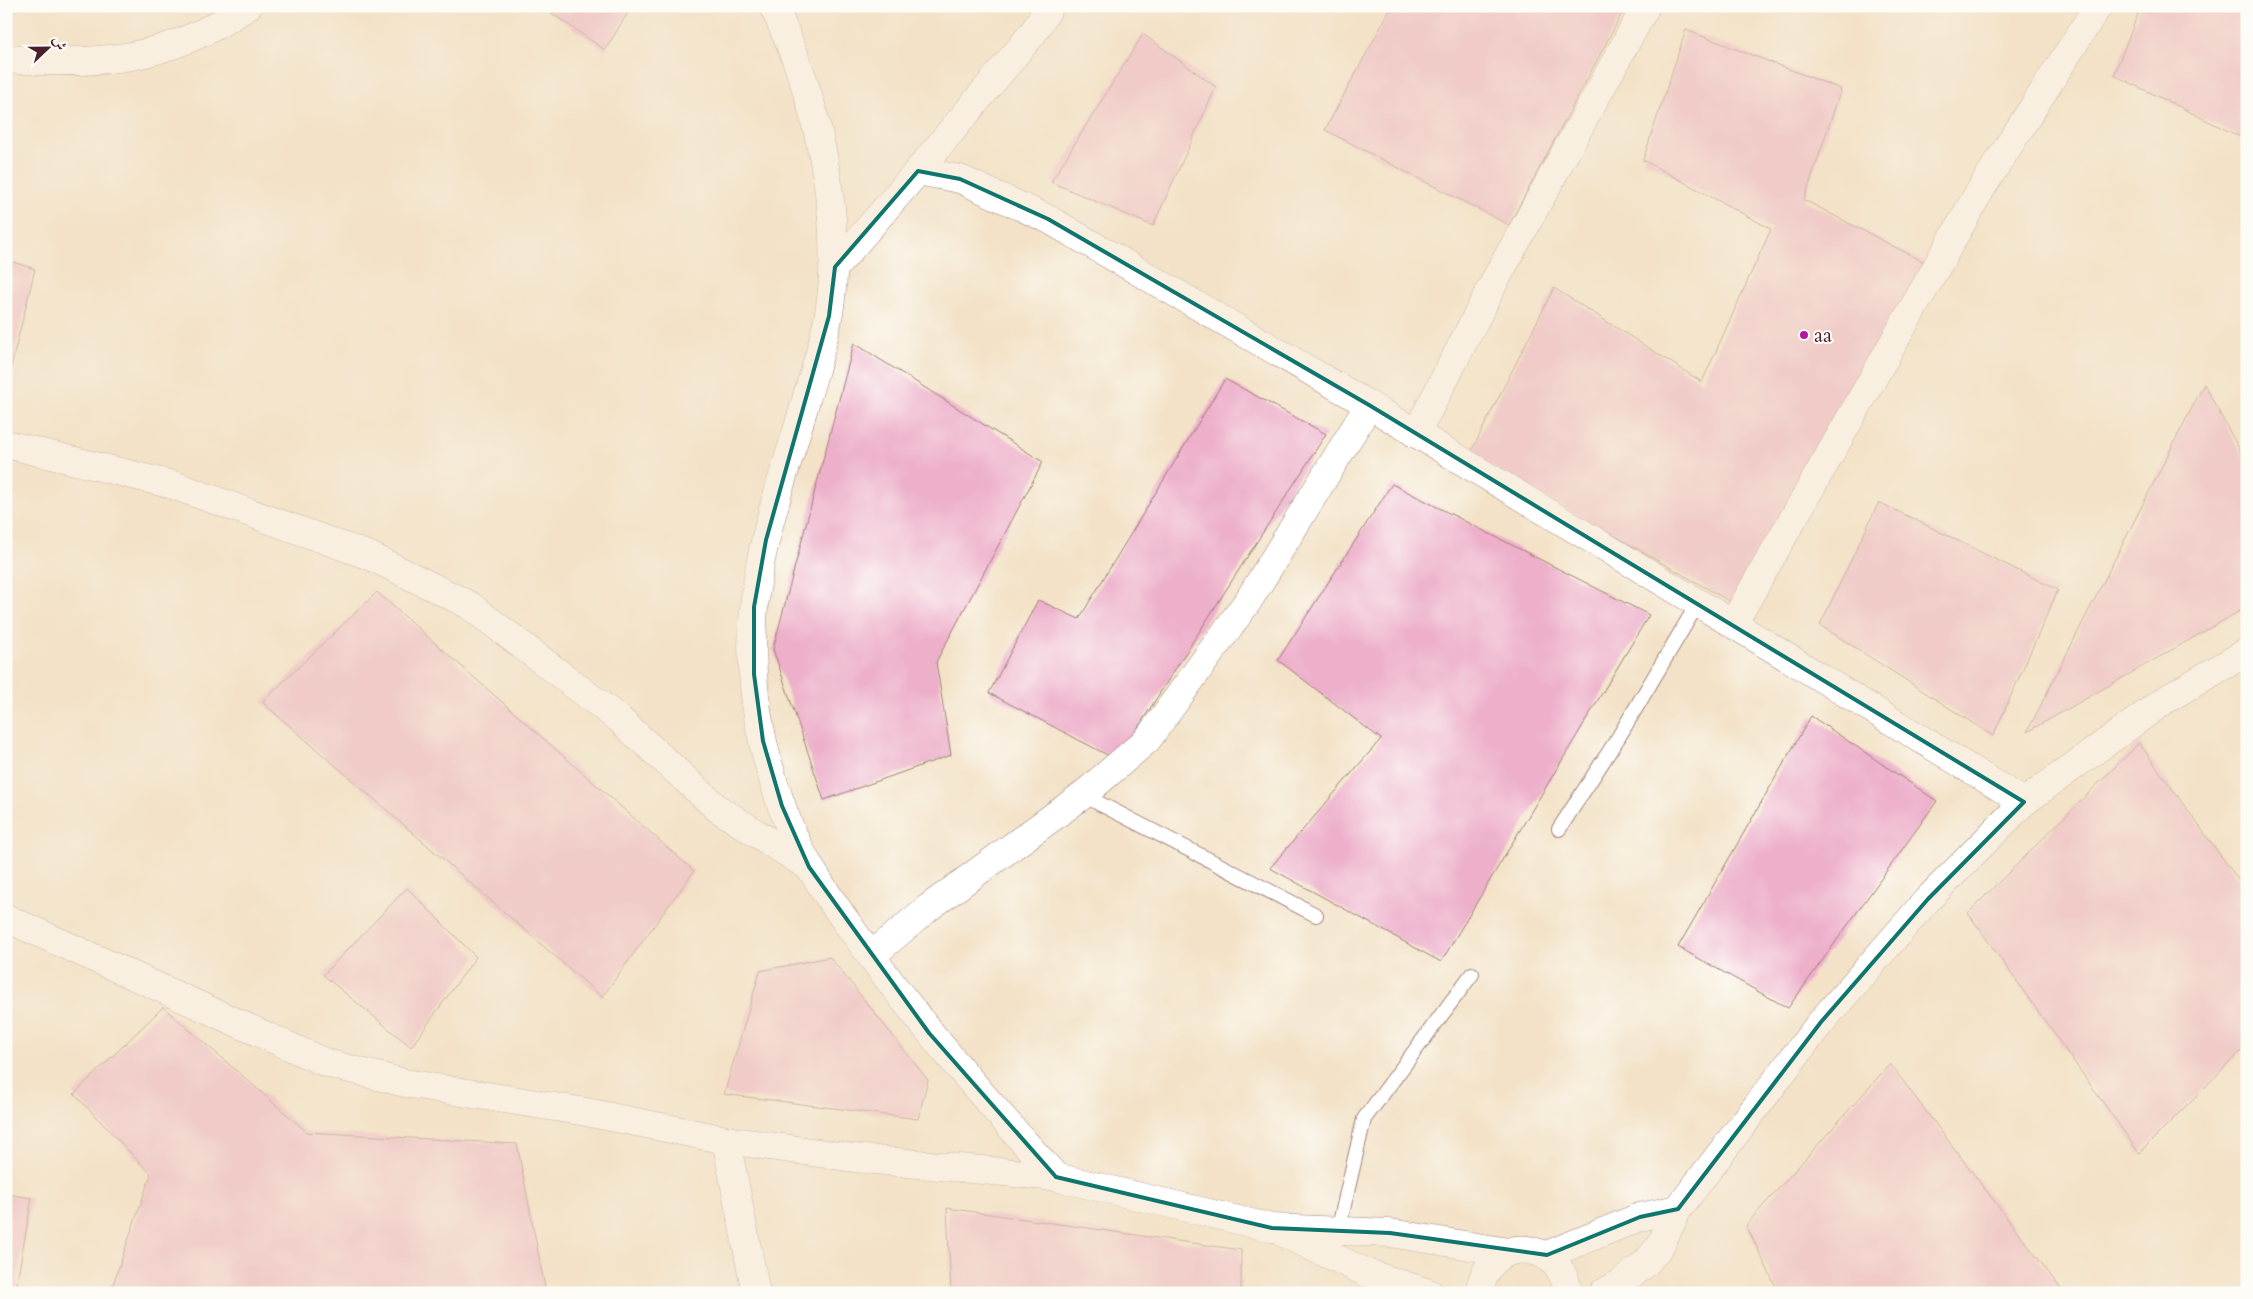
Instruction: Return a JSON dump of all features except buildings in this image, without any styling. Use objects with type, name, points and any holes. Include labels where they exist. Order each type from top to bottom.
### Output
[{"type":"street","points":[[6,60],[113,61],[154,53],[195,38],[248,6]]},
{"type":"street","points":[[773,6],[786,34],[812,109],[828,188],[835,267],[829,316],[766,540],[754,607],[754,674],[763,741],[782,806],[810,867],[872,956],[935,1040],[990,1106],[1056,1177]]},
{"type":"street","points":[[835,267],[1033,33],[1050,6]]},
{"type":"street","points":[[1416,434],[1498,275],[1646,6]]},
{"type":"street","points":[[1733,624],[1981,189],[2098,6]]},
{"type":"street","points":[[918,171],[960,180],[1048,218],[1369,405],[2024,802]]},
{"type":"street","points":[[872,956],[928,908],[1083,795],[1147,740],[1248,601],[1369,405]]},
{"type":"street","points":[[6,444],[173,485],[370,556],[470,605],[619,719],[717,808],[810,867]]},
{"type":"street","points":[[1604,1293],[1621,1283],[1646,1263],[1660,1246],[1678,1209],[1820,1022],[1928,899],[2024,802],[2166,700],[2247,652]]},
{"type":"street","points":[[6,918],[326,1063],[405,1083],[586,1112],[726,1140],[854,1158],[1056,1177],[1272,1228],[1390,1233],[1508,1252],[1521,1249],[1534,1251],[1547,1255],[1559,1266],[1567,1281],[1568,1293]]},
{"type":"street","points":[[726,1140],[756,1293]]},
{"type":"street","points":[[1547,1255],[1640,1217],[1678,1209]]},
{"type":"street","points":[[1272,1228],[1368,1273],[1429,1293]]},
{"type":"street","points":[[1480,1293],[1479,1287],[1489,1266],[1508,1252]]},
{"type":"lane","points":[[1559,829],[1618,738],[1698,603]]},
{"type":"lane","points":[[1083,795],[1316,915]]},
{"type":"lane","points":[[1345,1231],[1341,1218],[1364,1119],[1472,974]]},
{"type":"highlighted area","points":[[918,171],[960,179],[1048,219],[1369,405],[2024,802],[1928,899],[1821,1022],[1678,1209],[1640,1217],[1547,1255],[1390,1233],[1272,1228],[1056,1177],[929,1033],[809,867],[782,806],[763,741],[754,674],[754,607],[766,540],[829,316],[835,267]]},
{"type":"place","name":"aa","points":[[1804,335]]}]
